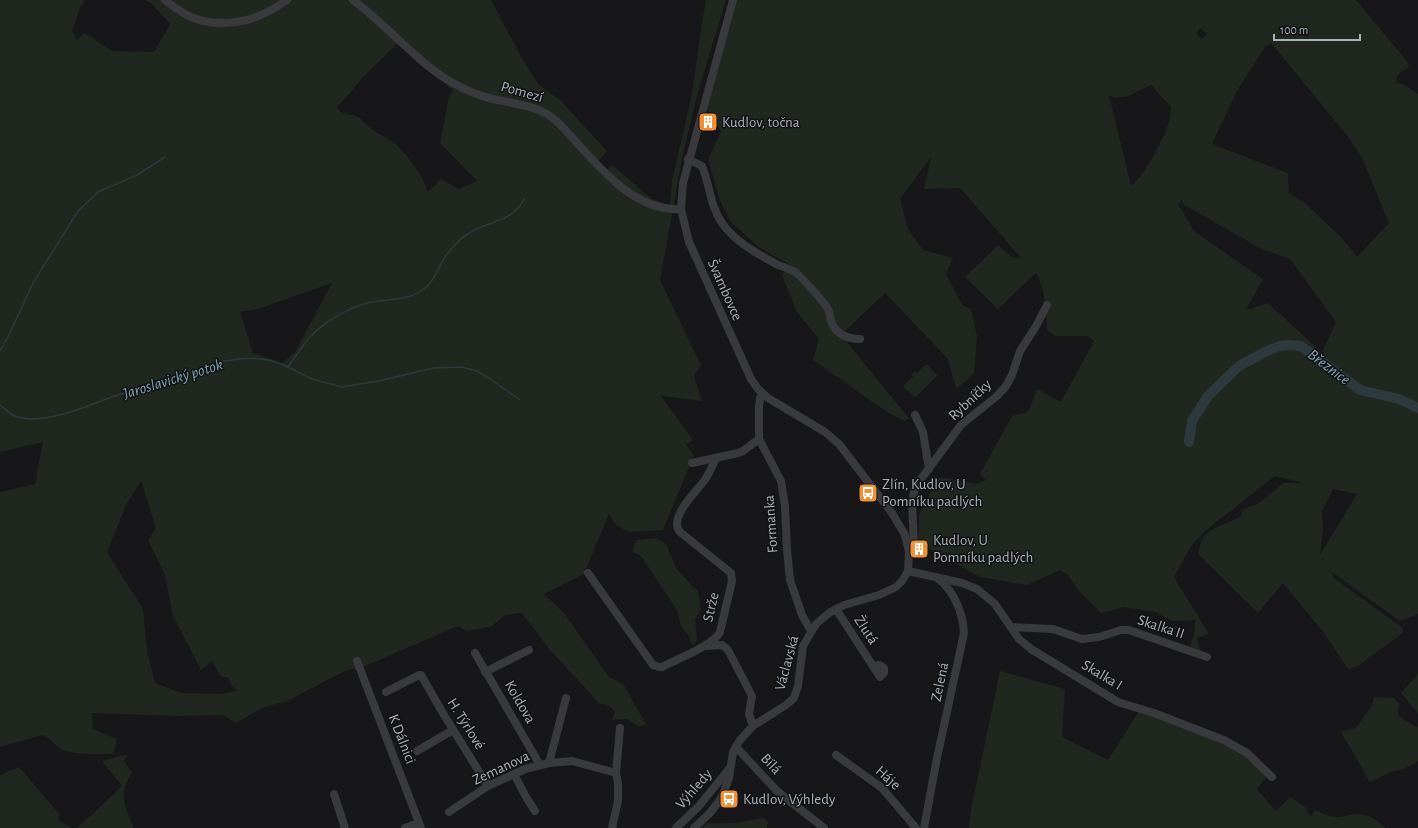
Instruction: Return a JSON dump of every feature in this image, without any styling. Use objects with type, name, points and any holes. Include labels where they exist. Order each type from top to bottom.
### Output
[{"type":"street","points":[[164,0],[185,14],[206,22],[217,23],[248,20],[263,14],[287,0]]},
{"type":"street","name":"Pomezí","points":[[353,0],[430,67],[454,84],[489,98],[533,108],[547,114],[560,124],[618,185],[630,194],[656,207],[672,210],[681,209]]},
{"type":"street","name":"Švambovce","points":[[733,0],[688,160],[683,183],[681,209],[689,242],[751,379],[763,394],[825,432],[839,444],[892,513],[907,541],[909,552]]},
{"type":"street","points":[[688,160],[702,166],[714,209],[722,223],[731,234],[758,254],[795,272],[830,311],[831,322],[836,330],[845,336],[853,339],[860,339]]},
{"type":"street","name":"Rybníčky","points":[[909,552],[914,548],[912,512],[914,492],[918,483],[961,425],[997,396],[1006,386],[1012,375],[1020,351],[1036,328],[1047,304]]},
{"type":"street","points":[[692,463],[743,451],[758,439],[760,398],[763,394]]},
{"type":"street","points":[[915,415],[923,432],[929,469]]},
{"type":"street","name":"Formanka","points":[[758,439],[775,469],[783,490],[790,580],[802,615],[812,631]]},
{"type":"street","name":"Strže","points":[[588,573],[653,665],[662,667],[705,646],[719,635],[732,576],[728,570],[680,532],[678,530],[677,523],[686,502],[705,480],[716,458]]},
{"type":"street","points":[[909,552],[908,571],[935,576]]},
{"type":"street","name":"Václavská","points":[[694,828],[719,802],[727,784],[733,752],[736,747],[753,726],[786,705],[794,698],[798,686],[804,646],[812,631],[822,619],[836,609],[851,602],[892,590],[902,581],[908,571]]},
{"type":"street","name":"Skalka I","points":[[935,576],[962,583],[977,589],[995,604],[1019,639],[1031,649],[1118,702],[1154,713],[1224,740],[1247,753],[1272,776]]},
{"type":"street","name":"Zelená","points":[[924,828],[937,758],[964,633],[963,619],[953,596],[944,584],[935,576]]},
{"type":"street","name":"Žlutá","points":[[836,609],[873,666]]},
{"type":"street","name":"Skalka II","points":[[1011,627],[1053,629],[1082,639],[1100,637],[1121,630],[1129,630],[1207,657]]},
{"type":"street","points":[[705,646],[722,645],[728,650],[752,696],[749,711],[753,726]]},
{"type":"street","points":[[485,672],[529,650]]},
{"type":"street","name":"Koldova","points":[[475,653],[485,672],[544,764]]},
{"type":"street","name":"K Dálnici","points":[[358,661],[420,826]]},
{"type":"street","name":"H. Týrlové","points":[[386,692],[421,675],[488,786]]},
{"type":"street","points":[[544,764],[566,698]]},
{"type":"street","points":[[612,828],[618,801],[618,783],[616,773],[620,728]]},
{"type":"street","points":[[417,751],[453,730]]},
{"type":"street","name":"Bílá","points":[[736,747],[777,791],[824,828]]},
{"type":"street","name":"Háje","points":[[836,755],[882,788],[916,828]]},
{"type":"street","name":"Zemanova","points":[[449,812],[488,786],[514,774],[544,764],[572,761],[616,773]]},
{"type":"street","name":"Výhledy","points":[[676,828],[699,806],[731,767]]},
{"type":"street","points":[[514,774],[535,811]]},
{"type":"street","points":[[334,794],[345,828]]},
{"type":"street","points":[[405,828],[420,826]]},
{"type":"shaded area","points":[[0,0],[85,0],[79,10],[72,31],[77,40],[85,33],[112,51],[154,52],[170,24],[152,4],[145,0],[491,0],[523,60],[538,84],[560,100],[607,151],[598,161],[607,170],[612,165],[652,199],[670,205],[672,181],[692,94],[706,0],[726,0],[697,95],[682,159],[660,280],[701,365],[694,376],[702,401],[661,396],[693,440],[686,445],[694,455],[663,530],[629,532],[616,525],[609,514],[584,574],[544,594],[564,613],[609,677],[623,684],[646,724],[639,727],[627,719],[612,720],[615,712],[612,708],[604,704],[599,704],[550,650],[522,613],[505,615],[492,626],[467,631],[458,626],[356,670],[353,669],[345,671],[287,701],[264,707],[236,723],[223,715],[177,716],[92,713],[93,729],[117,739],[113,754],[83,754],[65,751],[59,748],[49,738],[42,735],[0,747],[0,492],[35,484],[43,442],[0,452]],"holes":[[[402,41],[453,91],[449,96],[440,143],[477,181],[459,189],[441,179],[428,192],[409,158],[393,142],[370,128],[360,118],[341,112],[337,107],[363,77]],[[332,283],[295,352],[283,363],[253,353],[240,312],[258,309]],[[141,481],[156,528],[148,540],[165,575],[173,616],[201,670],[212,661],[220,676],[229,678],[231,685],[237,691],[222,694],[182,693],[155,683],[147,651],[143,609],[107,552],[127,503]]]},
{"type":"shaded area","points":[[737,0],[1356,0],[1407,61],[1409,67],[1398,75],[1397,83],[1403,84],[1418,94],[1418,614],[1400,621],[1332,572],[1334,578],[1403,629],[1403,633],[1358,666],[1348,669],[1324,633],[1283,583],[1258,613],[1198,554],[1204,536],[1209,532],[1241,516],[1242,510],[1259,503],[1284,483],[1304,483],[1275,476],[1205,531],[1192,545],[1174,577],[1209,634],[1197,638],[1201,654],[1189,649],[1194,634],[1195,620],[1172,621],[1155,612],[1124,607],[1101,613],[1078,590],[1068,575],[1060,570],[1027,585],[980,577],[918,543],[919,515],[938,478],[976,484],[986,480],[980,474],[1012,416],[1029,410],[1037,389],[1061,402],[1094,341],[1088,336],[1055,336],[1047,330],[1044,294],[1036,273],[998,309],[965,277],[998,245],[1012,257],[1021,258],[960,188],[924,189],[931,157],[900,199],[908,229],[923,250],[953,258],[946,274],[962,305],[971,309],[977,336],[974,374],[956,389],[948,359],[885,293],[841,335],[909,418],[905,421],[887,412],[813,360],[819,339],[797,312],[782,275],[789,264],[758,247],[730,221],[720,200],[708,160],[721,131],[707,109]],"holes":[[[1200,28],[1207,34],[1202,39],[1196,34]],[[1271,43],[1349,138],[1362,158],[1389,223],[1357,257],[1343,239],[1305,203],[1289,193],[1288,173],[1212,144],[1238,89],[1265,47]],[[1151,85],[1171,107],[1170,120],[1158,147],[1148,166],[1131,186],[1109,95],[1114,98],[1128,96]],[[1182,200],[1184,205],[1262,249],[1290,259],[1336,322],[1322,353],[1268,303],[1246,310],[1263,279],[1194,231],[1178,204]],[[1333,489],[1357,494],[1320,555],[1323,528],[1322,511]]]},
{"type":"shaded area","points":[[925,365],[928,365],[937,375],[916,397],[913,396],[904,387],[904,385],[913,377],[911,374],[915,371],[917,373]]},
{"type":"shaded area","points":[[656,538],[666,544],[676,568],[693,587],[698,590],[701,610],[695,619],[697,638],[696,643],[692,645],[689,636],[681,626],[677,610],[641,556],[632,552],[636,540]]},
{"type":"shaded area","points":[[1000,671],[1065,689],[1062,737],[1108,760],[1139,711],[1221,741],[1246,755],[1268,775],[1257,789],[1276,811],[1290,797],[1308,808],[1307,813],[1311,816],[1315,810],[1336,817],[1362,814],[1374,819],[1386,828],[969,828],[971,810]]},
{"type":"shaded area","points":[[1418,674],[1418,713],[1401,693]]},
{"type":"shaded area","points":[[1374,697],[1394,698],[1399,704],[1399,716],[1412,725],[1418,727],[1418,761],[1404,769],[1391,772],[1370,782],[1341,732],[1356,728],[1372,706]]},
{"type":"shaded area","points":[[127,754],[124,761],[132,772],[125,787],[124,800],[134,828],[76,828],[122,786],[102,761]]},
{"type":"shaded area","points":[[19,767],[60,815],[58,820],[72,828],[0,828],[0,775]]},
{"type":"shaded area","points":[[763,817],[768,822],[767,828],[701,828],[708,823],[736,823]]},
{"type":"waterway","points":[[0,351],[33,283],[78,211],[98,192],[137,175],[165,157]]},
{"type":"waterway","name":"Jaroslavický potok","points":[[0,405],[15,416],[35,419],[47,418],[70,412],[212,364],[243,359],[258,359],[273,361],[288,367],[312,335],[336,316],[364,304],[402,298],[416,294],[423,290],[433,279],[442,261],[453,246],[467,234],[508,216],[520,206],[524,199]]},
{"type":"waterway","name":"Březnice","points":[[1189,442],[1192,421],[1208,396],[1239,366],[1279,346],[1301,346],[1360,390],[1399,399],[1418,408]]},
{"type":"waterway","points":[[288,367],[312,379],[342,387],[379,381],[433,368],[461,367],[477,371],[520,400]]},
{"type":"place","name":"Kudlov, točna","points":[[708,122]]},
{"type":"place","name":"Zlín, Kudlov, U Pomníku padlých","points":[[868,493]]},
{"type":"place","name":"Kudlov, U Pomníku padlých","points":[[919,549]]},
{"type":"place","name":"Kudlov, Výhledy","points":[[729,799]]}]
